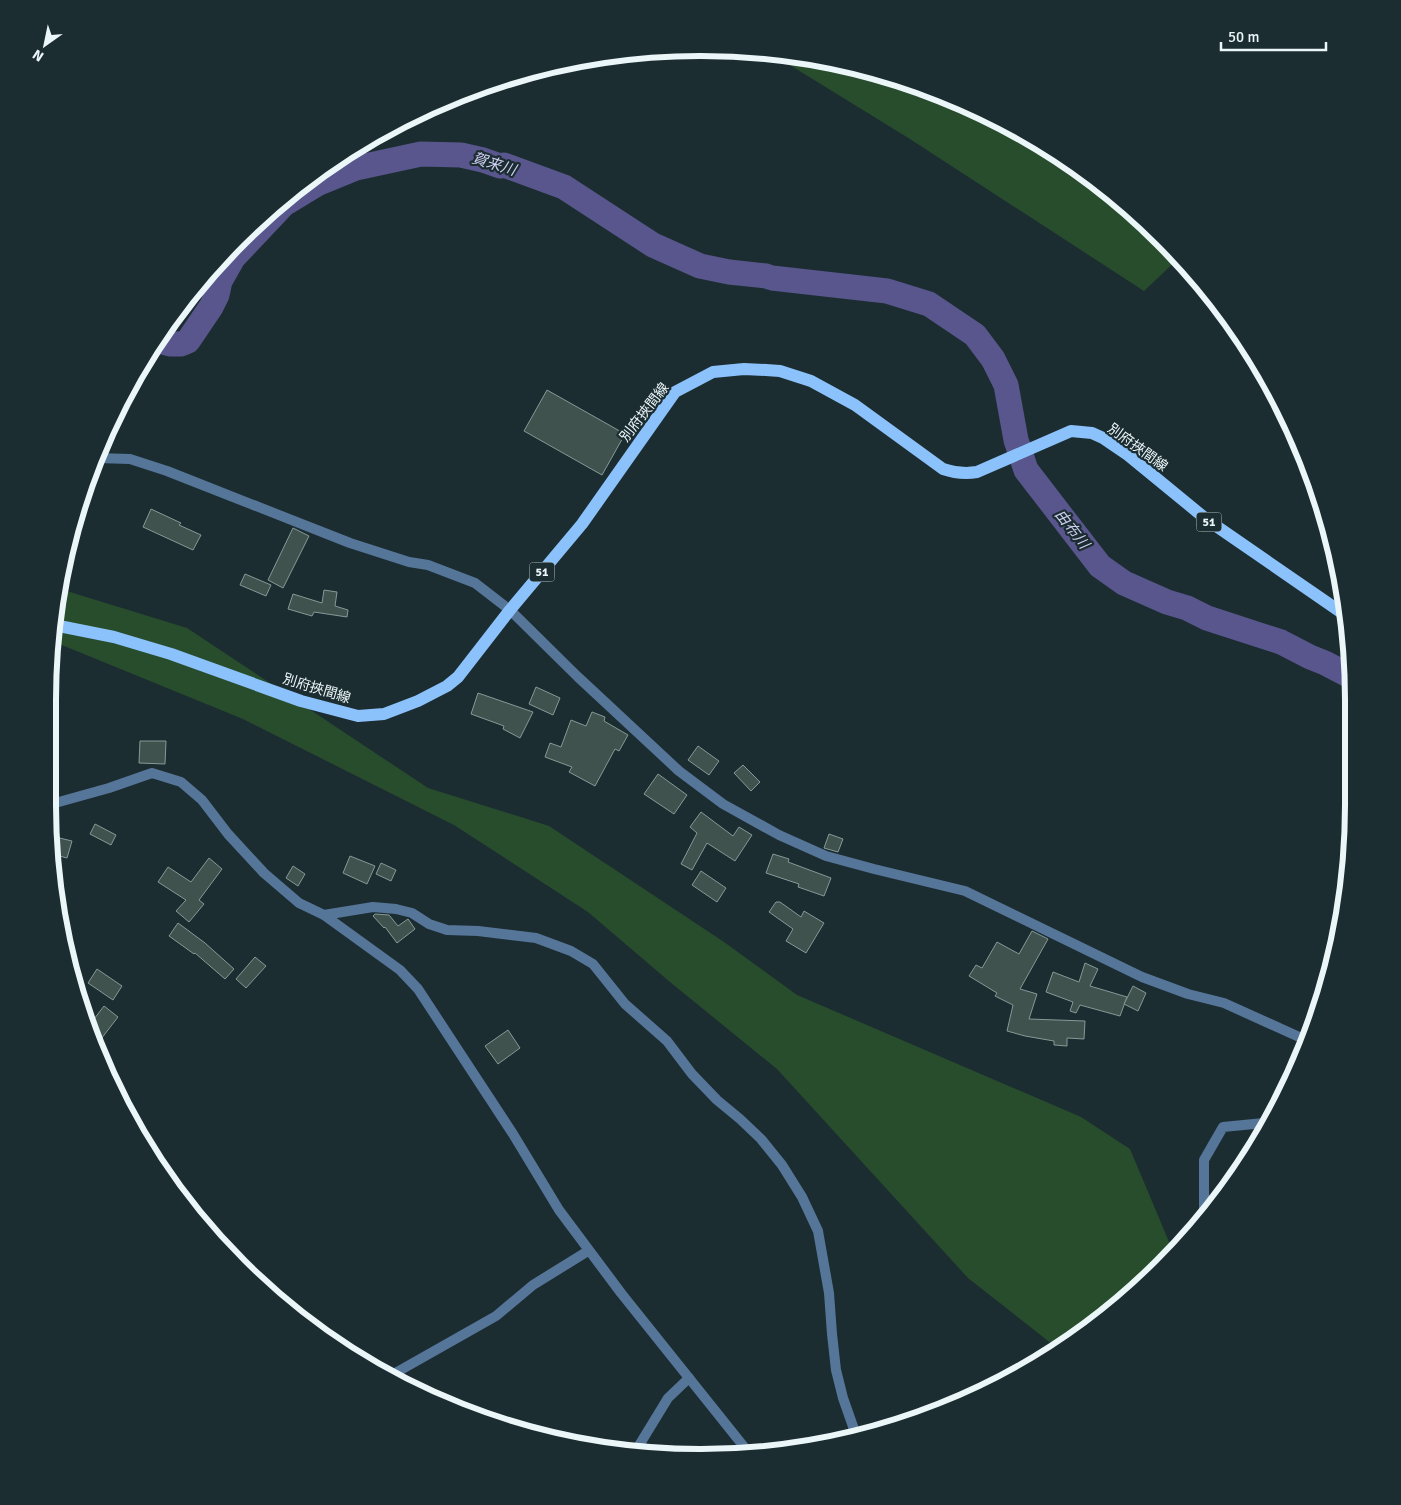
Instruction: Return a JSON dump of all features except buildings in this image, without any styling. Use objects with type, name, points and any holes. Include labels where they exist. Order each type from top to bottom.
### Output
[{"type":"main road","name":"別府挾間線","points":[[61,626],[114,637],[172,654],[301,701],[358,716],[384,714],[418,702],[447,686],[458,677],[510,610],[582,524],[675,392],[713,372],[744,369],[780,371],[811,381],[856,405],[943,469],[952,472],[968,474],[977,472],[1071,431],[1092,433],[1128,455],[1206,519],[1338,610]]},
{"type":"street","points":[[103,458],[130,459],[167,471],[350,542],[409,562],[428,565],[475,583],[510,610],[678,771],[723,804],[779,835],[826,856],[874,870],[965,891],[1142,977],[1188,994],[1224,1003],[1301,1038]]},
{"type":"street","points":[[56,803],[109,788],[152,773],[181,782],[202,800],[228,834],[264,873],[299,903],[324,915],[400,970],[418,989],[513,1134],[559,1210],[588,1251],[744,1447]]},
{"type":"street","points":[[324,915],[373,907],[396,908],[412,913],[429,924],[447,930],[536,938],[571,951],[593,964],[625,1004],[667,1041],[692,1074],[717,1100],[761,1139],[782,1165],[802,1197],[818,1231],[829,1293],[836,1370],[854,1430]]},
{"type":"street","points":[[1204,1206],[1204,1160],[1223,1127],[1260,1123]]},
{"type":"street","points":[[397,1372],[496,1316],[533,1285],[588,1251]]},
{"type":"street","points":[[639,1445],[668,1398],[688,1378]]},
{"type":"green space","points":[[785,62],[867,78],[908,90],[947,105],[985,123],[1023,143],[1093,189],[1125,216],[1173,263],[1144,291],[910,139]]},
{"type":"green space","points":[[66,591],[187,628],[428,788],[549,826],[724,942],[797,995],[1081,1117],[1130,1149],[1170,1245],[1125,1289],[1093,1316],[1052,1344],[968,1278],[777,1069],[588,912],[454,825],[243,719],[59,644]]},
{"type":"waterway","name":"賀来川","points":[[306,191],[317,184],[356,168],[421,154],[461,155],[500,166],[504,165],[564,187],[653,245],[700,266],[772,278],[887,291],[929,304],[975,335],[993,359],[1006,385],[1016,440],[1026,470],[1100,566],[1124,583],[1167,602],[1187,608],[1207,618],[1281,642],[1344,673]]},
{"type":"waterway","name":"賀来川","points":[[165,343],[181,344],[188,341],[211,307],[217,295],[220,281],[233,258],[247,243]]},
{"type":"water label","name":"由布川","points":[[1072,529]]}]
